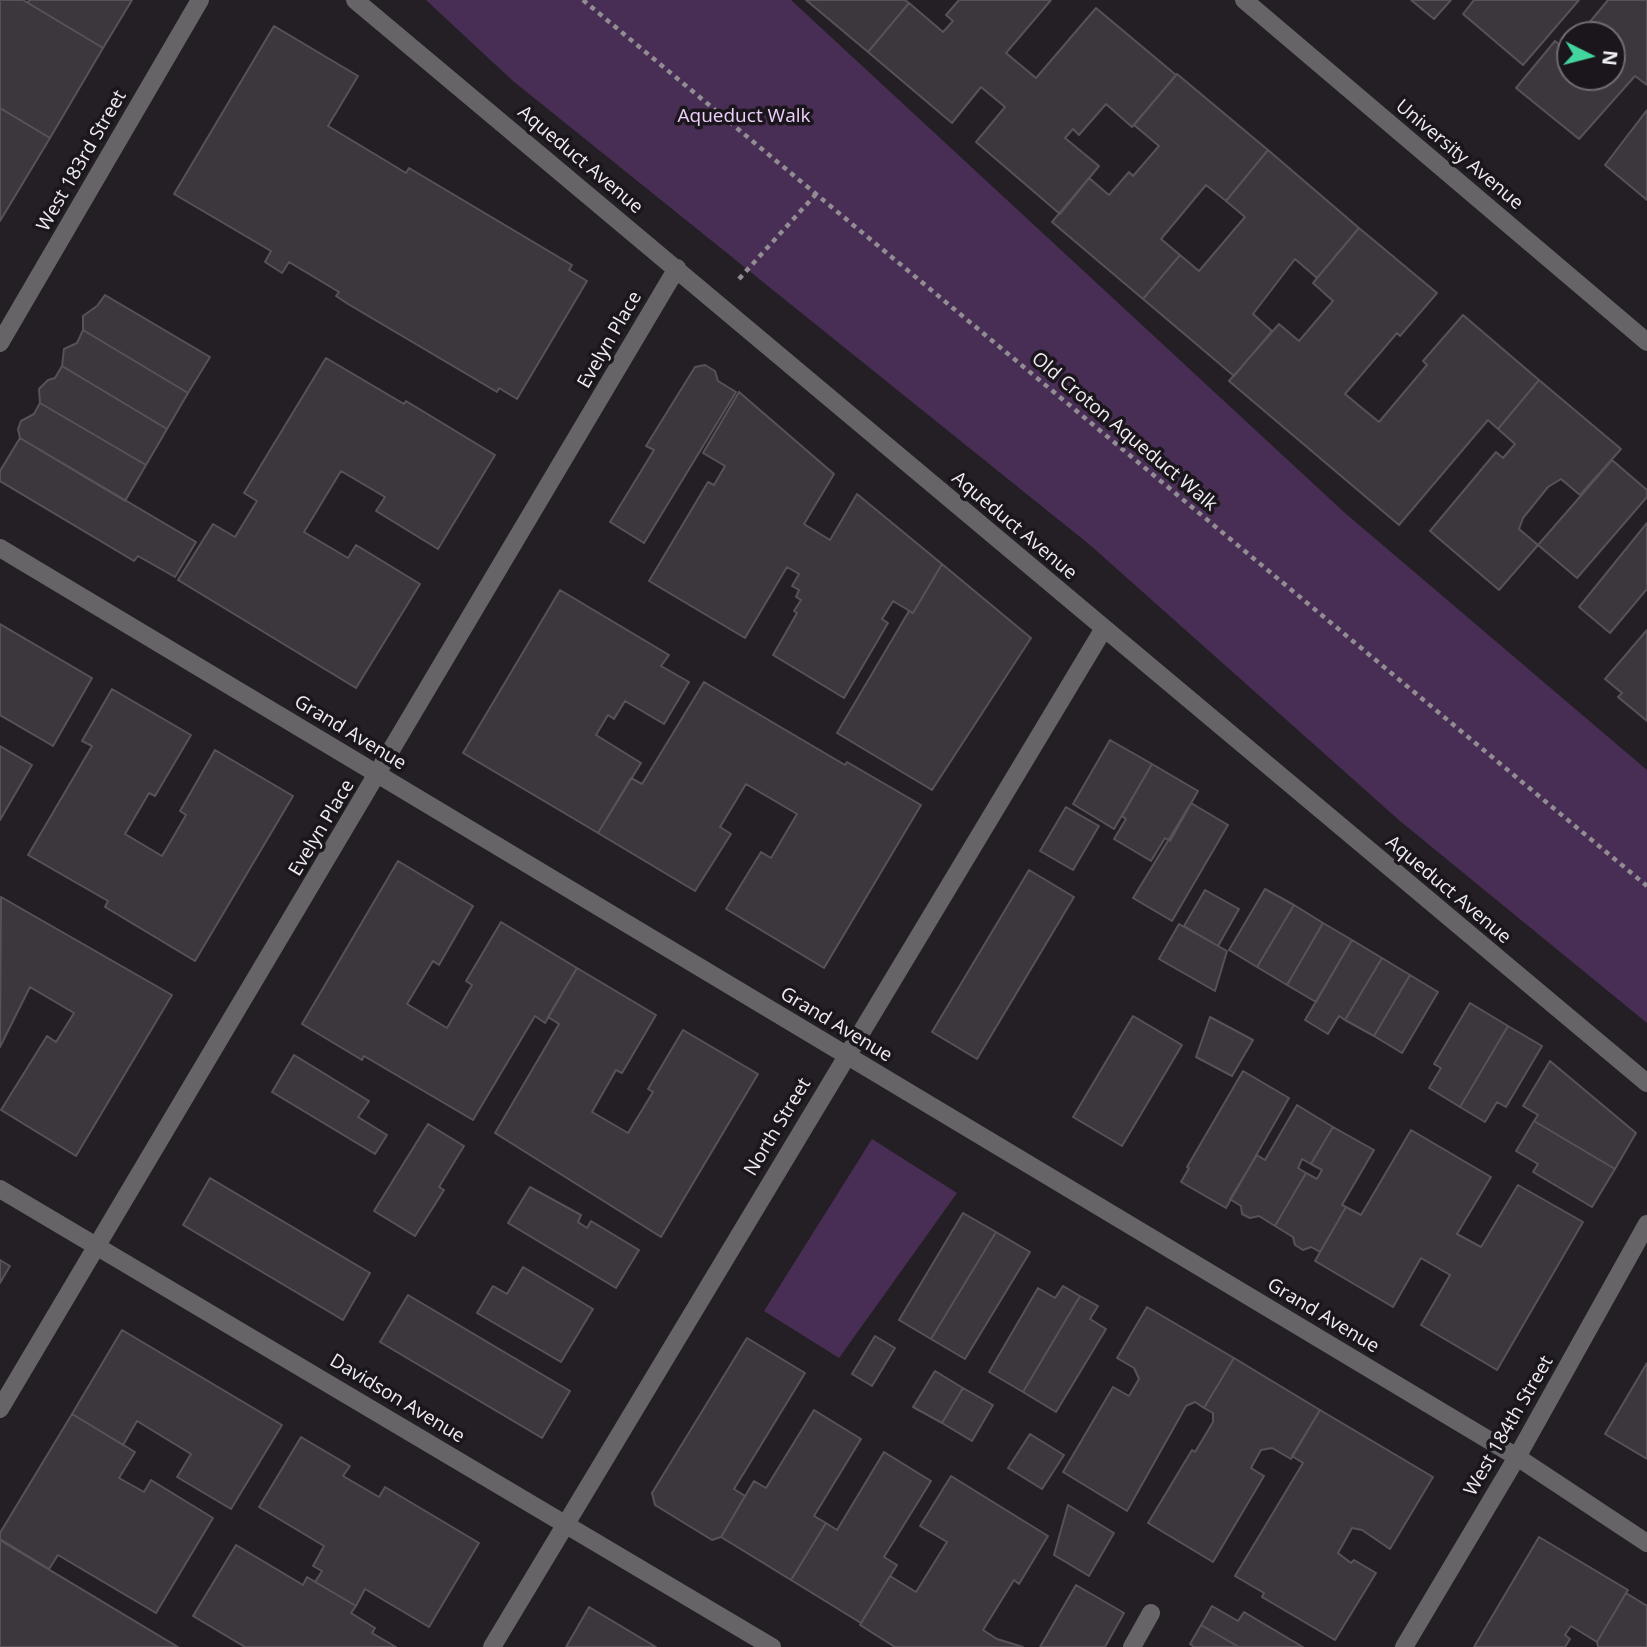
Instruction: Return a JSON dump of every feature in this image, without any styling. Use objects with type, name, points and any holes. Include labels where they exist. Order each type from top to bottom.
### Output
[{"type":"street","name":"West 183rd Street","points":[[0,343],[200,0]]},
{"type":"street","name":"Aqueduct Avenue","points":[[355,0],[677,268],[1103,630],[1647,1083]]},
{"type":"street","name":"University Avenue","points":[[1244,0],[1647,342]]},
{"type":"street","name":"Evelyn Place","points":[[0,1409],[379,775],[677,268]]},
{"type":"street","name":"Grand Avenue","points":[[0,548],[1517,1457],[1647,1544]]},
{"type":"street","name":"North Street","points":[[492,1647],[845,1055],[1103,630]]},
{"type":"street","name":"Davidson Avenue","points":[[0,1189],[97,1244],[772,1647]]},
{"type":"street","name":"West 184th Street","points":[[1404,1647],[1517,1457],[1647,1224]]},
{"type":"street","points":[[1132,1647],[1151,1614]]},
{"type":"path","name":"Old Croton Aqueduct Walk","points":[[583,0],[1647,886]]},
{"type":"path","points":[[718,303],[816,194]]},
{"type":"green space","name":"Aqueduct Walk","points":[[426,0],[791,0],[1345,513],[1647,770],[1647,1023],[1400,821],[1090,545],[513,81]]},
{"type":"green space","points":[[872,1139],[957,1193],[839,1358],[764,1311]]},
{"type":"building","points":[[0,0],[23,0],[103,48],[50,138],[0,108]]},
{"type":"building","points":[[29,0],[132,0],[103,48],[28,3]]},
{"type":"building","points":[[806,0],[905,0],[909,3],[868,52]]},
{"type":"building","points":[[959,0],[1051,0],[1006,53],[1036,78],[1096,8],[1176,75],[1132,127],[1106,104],[1079,135],[1073,129],[1065,138],[1099,166],[1060,214],[976,142],[1005,107],[981,87],[952,123],[868,52],[909,3],[943,32],[953,21],[946,15]]},
{"type":"building","points":[[1411,0],[1451,0],[1434,19]]},
{"type":"building","points":[[1474,0],[1579,0],[1561,21],[1556,21],[1556,27],[1523,65],[1463,14]]},
{"type":"building","points":[[1608,0],[1647,0],[1647,85],[1635,76],[1626,86],[1626,21],[1591,21]]},
{"type":"building","points":[[274,26],[358,76],[328,126],[406,173],[409,168],[572,265],[569,270],[587,281],[517,399],[499,388],[497,392],[348,304],[336,296],[339,292],[289,262],[282,273],[265,262],[271,251],[174,194]]},
{"type":"building","points":[[1555,41],[1556,91],[1622,91],[1579,139],[1516,88]]},
{"type":"building","points":[[1177,74],[1268,150],[1226,201],[1206,185],[1161,239],[1180,255],[1143,299],[1052,222],[1089,178],[1109,195],[1129,172],[1133,176],[1159,146],[1134,125]]},
{"type":"building","points":[[0,108],[50,138],[0,221]]},
{"type":"building","points":[[1647,110],[1647,200],[1605,165]]},
{"type":"building","points":[[1268,150],[1359,228],[1317,278],[1295,259],[1253,314],[1272,331],[1234,376],[1143,299],[1180,255],[1199,271],[1245,217],[1226,201]]},
{"type":"building","points":[[1359,228],[1437,293],[1400,336],[1397,333],[1345,394],[1379,422],[1427,365],[1423,361],[1463,315],[1539,380],[1498,429],[1488,420],[1399,525],[1229,381],[1279,324],[1299,341],[1333,301],[1313,283]]},
{"type":"building","points":[[105,295],[210,357],[188,393],[83,330],[83,316],[97,306]]},
{"type":"building","points":[[83,330],[188,393],[167,429],[62,366],[64,349],[77,343]]},
{"type":"building","points":[[326,358],[404,404],[406,401],[495,455],[438,549],[376,511],[385,497],[341,471],[304,532],[348,558],[356,545],[420,584],[356,688],[178,580],[213,524],[235,537],[257,501],[244,493]]},
{"type":"building","points":[[705,365],[715,371],[718,381],[736,392],[644,543],[610,522],[654,450],[646,446],[695,367]]},
{"type":"building","points":[[62,366],[167,429],[146,465],[40,403],[39,389],[48,380],[55,378]]},
{"type":"building","points":[[1539,380],[1621,449],[1580,495],[1561,479],[1548,487],[1523,518],[1519,529],[1538,545],[1499,590],[1430,531],[1496,452],[1503,458],[1515,444],[1498,429]]},
{"type":"building","points":[[739,392],[834,474],[804,524],[830,540],[857,494],[942,564],[913,613],[893,601],[882,619],[888,623],[844,698],[773,655],[797,613],[794,611],[801,600],[796,597],[799,590],[792,586],[799,574],[787,567],[745,638],[649,581],[708,482],[714,485],[725,466],[703,453]]},
{"type":"building","points":[[40,403],[146,465],[125,501],[20,438],[18,429],[21,421],[34,414]]},
{"type":"building","points":[[20,438],[196,542],[175,577],[138,556],[134,561],[0,481],[0,471]]},
{"type":"building","points":[[1612,460],[1647,490],[1647,497],[1577,578],[1538,545]]},
{"type":"building","points":[[1647,523],[1647,589],[1610,633],[1579,607]]},
{"type":"building","points":[[942,564],[1031,638],[932,790],[837,733],[909,611],[913,613]]},
{"type":"building","points":[[560,590],[669,655],[661,666],[689,682],[664,724],[625,701],[614,719],[608,715],[596,735],[641,763],[598,833],[463,753]]},
{"type":"building","points":[[0,624],[92,678],[53,746],[0,715]]},
{"type":"building","points":[[1647,630],[1647,721],[1618,697],[1622,693],[1605,679]]},
{"type":"building","points":[[704,682],[845,765],[847,762],[921,805],[824,968],[726,909],[761,852],[771,858],[797,814],[746,784],[720,827],[731,834],[695,891],[598,833],[631,778],[642,784]]},
{"type":"building","points":[[112,689],[191,735],[155,796],[149,793],[125,834],[162,856],[186,815],[180,811],[215,750],[293,796],[195,961],[105,907],[108,901],[28,855],[92,746],[82,741]]},
{"type":"building","points":[[1110,740],[1152,764],[1114,829],[1073,804]]},
{"type":"building","points":[[0,746],[32,765],[0,820]]},
{"type":"building","points":[[1152,764],[1198,791],[1170,841],[1165,838],[1151,861],[1114,839],[1126,819],[1122,816]]},
{"type":"building","points":[[1191,803],[1228,825],[1172,921],[1133,898]]},
{"type":"building","points":[[1066,807],[1099,826],[1073,870],[1040,851]]},
{"type":"building","points":[[398,861],[473,906],[439,965],[433,961],[407,1004],[447,1028],[472,985],[466,981],[501,922],[577,968],[545,1023],[535,1016],[473,1120],[364,1056],[362,1060],[302,1024]]},
{"type":"building","points":[[1029,870],[1074,897],[977,1059],[932,1032]]},
{"type":"building","points":[[1265,889],[1294,905],[1257,967],[1229,950]]},
{"type":"building","points":[[1205,890],[1239,909],[1218,946],[1184,926]]},
{"type":"building","points":[[1,897],[172,995],[76,1156],[1,1110],[47,1036],[56,1042],[74,1013],[30,987],[0,1047]]},
{"type":"building","points":[[1294,905],[1323,923],[1287,985],[1257,967]]},
{"type":"building","points":[[1323,923],[1352,940],[1316,1002],[1287,985]]},
{"type":"building","points":[[1179,924],[1227,951],[1215,991],[1159,959]]},
{"type":"building","points":[[1352,940],[1382,958],[1345,1020],[1339,1016],[1328,1034],[1305,1020]]},
{"type":"building","points":[[1382,958],[1410,975],[1374,1036],[1345,1020]]},
{"type":"building","points":[[577,968],[656,1015],[622,1073],[616,1070],[592,1112],[628,1133],[653,1092],[648,1089],[683,1030],[758,1074],[661,1237],[495,1133],[559,1024],[548,1017]]},
{"type":"building","points":[[1410,975],[1438,992],[1402,1053],[1374,1036]]},
{"type":"building","points":[[1470,1003],[1508,1026],[1460,1107],[1429,1088],[1441,1068],[1434,1064]]},
{"type":"building","points":[[1133,1016],[1182,1045],[1122,1146],[1073,1117]]},
{"type":"building","points":[[1210,1017],[1253,1040],[1232,1076],[1196,1057]]},
{"type":"building","points":[[1508,1026],[1542,1046],[1506,1107],[1497,1102],[1485,1122],[1460,1107]]},
{"type":"building","points":[[294,1055],[369,1101],[358,1117],[387,1135],[375,1154],[272,1092]]},
{"type":"building","points":[[1550,1061],[1636,1133],[1615,1169],[1534,1121],[1538,1115],[1523,1106]]},
{"type":"building","points":[[1243,1071],[1289,1098],[1226,1208],[1181,1182]]},
{"type":"building","points":[[1297,1105],[1333,1127],[1311,1164],[1302,1159],[1298,1168],[1306,1173],[1275,1226],[1259,1216],[1250,1218],[1242,1214],[1241,1206],[1230,1199],[1257,1155],[1265,1160]]},
{"type":"building","points":[[1534,1121],[1615,1169],[1592,1207],[1533,1172],[1538,1164],[1516,1151]]},
{"type":"building","points":[[428,1124],[464,1146],[439,1187],[444,1190],[415,1236],[374,1211]]},
{"type":"building","points":[[1333,1127],[1374,1150],[1342,1205],[1346,1207],[1320,1252],[1311,1247],[1303,1250],[1295,1245],[1293,1237],[1275,1226],[1306,1173],[1317,1179],[1322,1170],[1311,1164]]},
{"type":"building","points":[[1411,1130],[1491,1177],[1457,1234],[1481,1247],[1518,1185],[1583,1222],[1497,1370],[1421,1325],[1450,1275],[1421,1258],[1393,1307],[1315,1261],[1346,1207],[1361,1215]]},
{"type":"building","points":[[210,1178],[370,1273],[343,1320],[183,1225]]},
{"type":"building","points":[[530,1187],[581,1215],[578,1222],[587,1228],[591,1221],[639,1250],[616,1288],[508,1223]]},
{"type":"building","points":[[963,1213],[996,1232],[931,1339],[899,1320]]},
{"type":"building","points":[[996,1232],[1030,1252],[965,1359],[931,1339]]},
{"type":"building","points":[[0,1260],[10,1266],[0,1283]]},
{"type":"building","points":[[523,1267],[593,1309],[561,1362],[477,1313],[493,1286],[507,1294]]},
{"type":"building","points":[[1063,1286],[1080,1296],[1023,1392],[989,1372],[1038,1288],[1055,1298]]},
{"type":"building","points":[[408,1295],[570,1391],[542,1438],[380,1342]]},
{"type":"building","points":[[1080,1296],[1098,1306],[1090,1319],[1106,1329],[1056,1412],[1023,1392]]},
{"type":"building","points":[[1147,1307],[1234,1358],[1204,1408],[1195,1402],[1186,1406],[1127,1511],[1063,1472],[1113,1387],[1129,1396],[1139,1379],[1134,1368],[1117,1358]]},
{"type":"building","points":[[122,1330],[282,1425],[231,1509],[177,1477],[191,1454],[137,1421],[123,1445],[72,1414]]},
{"type":"building","points":[[875,1336],[895,1348],[872,1386],[852,1374]]},
{"type":"building","points":[[747,1338],[805,1373],[734,1489],[745,1496],[721,1537],[712,1540],[655,1505],[652,1493]]},
{"type":"building","points":[[1234,1358],[1320,1410],[1291,1459],[1272,1448],[1261,1450],[1251,1468],[1264,1476],[1213,1562],[1148,1523],[1192,1450],[1195,1452],[1213,1422],[1213,1413],[1204,1408]]},
{"type":"building","points":[[1647,1363],[1647,1459],[1605,1434]]},
{"type":"building","points":[[935,1371],[963,1388],[942,1423],[913,1407]]},
{"type":"building","points":[[963,1388],[993,1405],[972,1441],[942,1423]]},
{"type":"building","points":[[814,1410],[861,1439],[814,1516],[826,1523],[791,1580],[721,1537],[754,1481],[766,1488]]},
{"type":"building","points":[[1320,1410],[1433,1477],[1390,1549],[1362,1530],[1352,1528],[1338,1553],[1351,1563],[1354,1560],[1376,1573],[1335,1640],[1262,1597],[1264,1593],[1235,1576],[1303,1463],[1292,1456]]},
{"type":"building","points":[[72,1414],[135,1452],[119,1478],[144,1492],[151,1480],[213,1518],[156,1613],[58,1555],[49,1569],[0,1539],[0,1533]]},
{"type":"building","points":[[1030,1434],[1064,1455],[1042,1489],[1008,1468]]},
{"type":"building","points":[[301,1437],[350,1466],[343,1476],[379,1497],[385,1487],[479,1543],[429,1627],[365,1589],[356,1606],[315,1582],[322,1571],[313,1566],[324,1546],[259,1507]]},
{"type":"building","points":[[884,1452],[931,1481],[884,1557],[897,1565],[861,1623],[791,1580],[826,1523],[837,1530]]},
{"type":"building","points":[[951,1476],[1048,1536],[1019,1584],[1014,1580],[983,1630],[997,1639],[1023,1647],[895,1647],[860,1625],[890,1576],[916,1592],[947,1542],[920,1526]]},
{"type":"building","points":[[1068,1505],[1114,1533],[1089,1576],[1054,1555]]},
{"type":"building","points":[[1539,1537],[1628,1590],[1597,1642],[1571,1626],[1565,1635],[1570,1639],[1565,1647],[1474,1647]]},
{"type":"building","points":[[0,1540],[178,1647],[0,1647]]},
{"type":"building","points":[[236,1545],[303,1585],[307,1577],[356,1606],[351,1613],[375,1628],[372,1633],[396,1647],[245,1647],[193,1616]]},
{"type":"building","points":[[1076,1585],[1124,1613],[1105,1647],[1040,1647]]},
{"type":"building","points":[[1626,1593],[1647,1606],[1647,1647],[1598,1647],[1597,1642]]},
{"type":"building","points":[[1212,1606],[1238,1621],[1244,1612],[1303,1647],[1239,1647],[1201,1625]]},
{"type":"building","points":[[589,1607],[656,1647],[566,1647]]},
{"type":"building","points":[[1201,1625],[1239,1647],[1194,1647],[1190,1644]]}]
